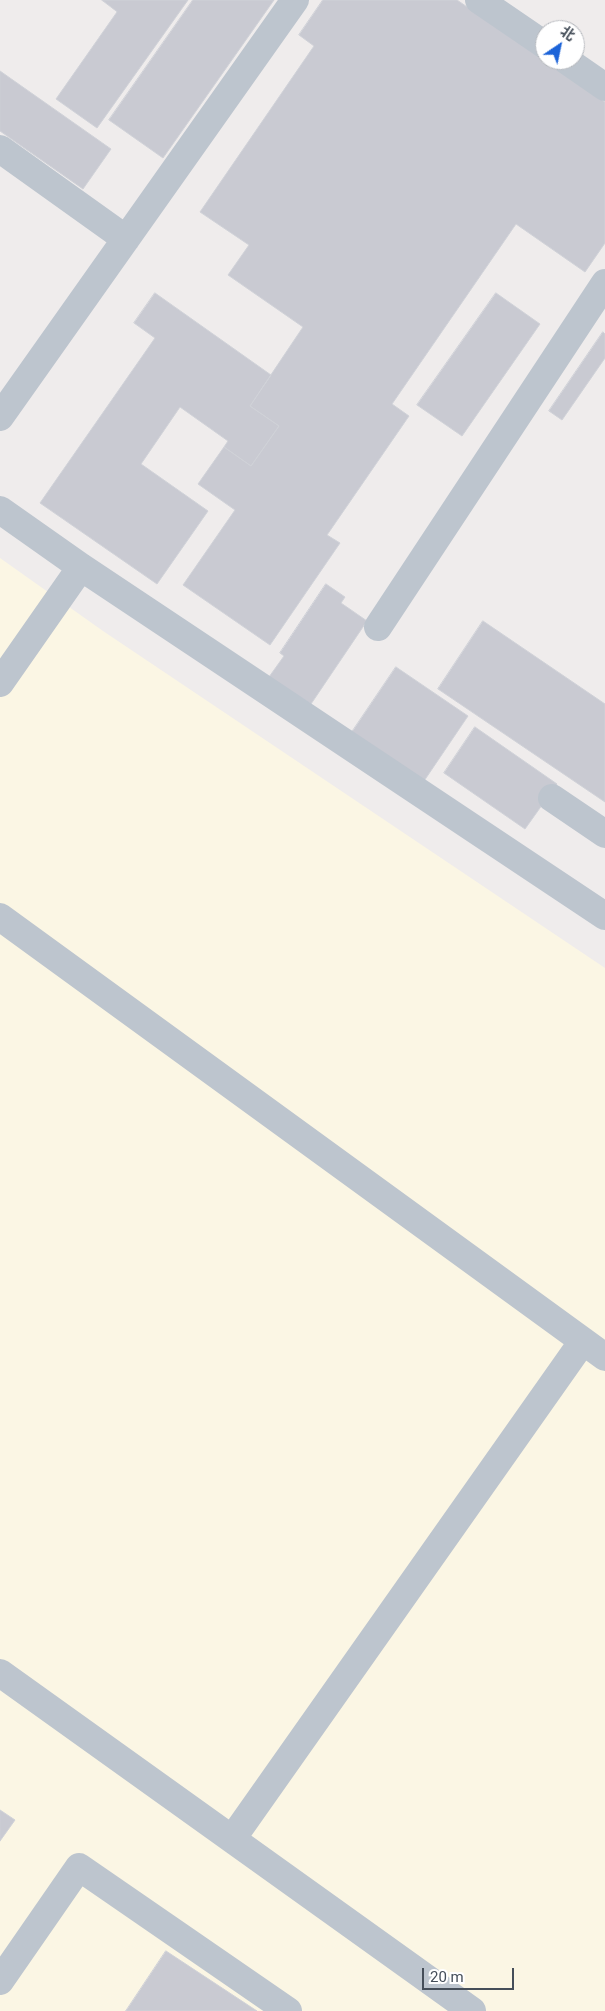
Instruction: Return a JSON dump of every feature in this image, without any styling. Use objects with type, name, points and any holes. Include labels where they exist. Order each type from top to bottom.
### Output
[{"type":"street","points":[[0,417],[295,0]]},
{"type":"street","points":[[479,0],[535,38]]},
{"type":"street","points":[[580,70],[605,87]]},
{"type":"street","points":[[0,149],[126,239]]},
{"type":"street","points":[[378,627],[605,283]]},
{"type":"street","points":[[0,510],[82,567],[605,916]]},
{"type":"street","points":[[0,683],[82,567]]},
{"type":"street","points":[[552,798],[605,834]]},
{"type":"street","points":[[0,917],[594,1349],[232,1839]]},
{"type":"street","points":[[0,1673],[472,2011]]},
{"type":"street","points":[[0,1981],[79,1867],[288,2011]]},
{"type":"shaded area","points":[[0,558],[103,631],[605,968],[605,2011],[0,2011]]},
{"type":"building","points":[[102,0],[188,0],[97,128],[56,99],[117,12]]},
{"type":"building","points":[[193,0],[274,0],[163,158],[109,120]]},
{"type":"building","points":[[323,0],[457,0],[535,54],[535,70],[559,70],[605,102],[605,243],[585,272],[516,224],[392,404],[409,416],[327,535],[340,543],[270,645],[183,585],[235,510],[198,484],[224,447],[251,466],[279,426],[250,406],[303,327],[228,275],[249,245],[200,212],[314,46],[299,35]]},
{"type":"building","points":[[0,71],[111,149],[83,189],[0,131]]},
{"type":"building","points":[[155,293],[271,375],[250,406],[279,426],[251,466],[224,447],[228,441],[180,407],[141,464],[208,511],[157,584],[40,503],[155,338],[134,323]]},
{"type":"building","points":[[496,293],[540,324],[462,436],[417,405]]},
{"type":"building","points":[[603,332],[605,334],[605,358],[562,420],[549,411]]},
{"type":"building","points":[[326,584],[345,597],[341,603],[367,621],[311,704],[269,677],[284,656],[280,653]]},
{"type":"building","points":[[483,621],[605,704],[605,802],[438,689]]},
{"type":"building","points":[[396,667],[468,716],[424,781],[352,732]]},
{"type":"building","points":[[475,727],[557,784],[525,829],[444,773]]},
{"type":"building","points":[[0,1810],[15,1820],[0,1841]]},
{"type":"building","points":[[166,1951],[257,2011],[126,2011]]}]
